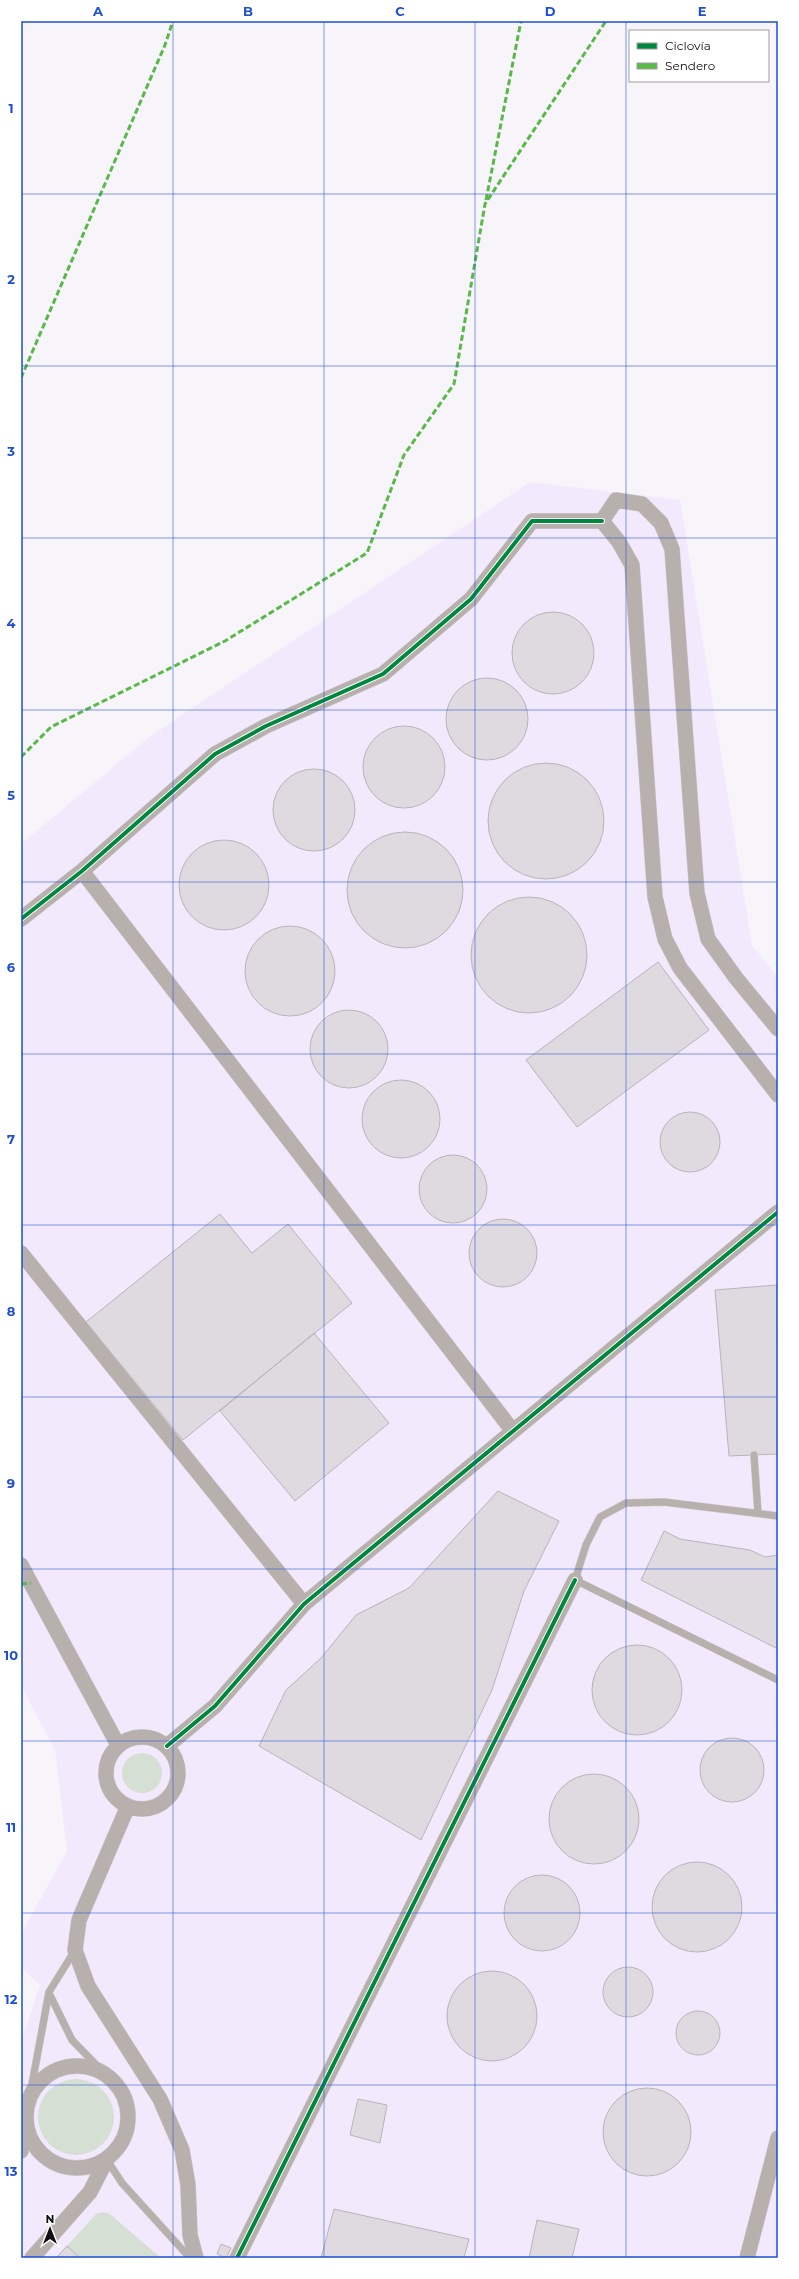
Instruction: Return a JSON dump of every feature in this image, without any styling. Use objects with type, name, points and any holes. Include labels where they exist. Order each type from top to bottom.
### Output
[{"type":"street","points":[[602,521],[616,500],[642,504],[661,523],[672,549],[697,893],[708,939],[736,978],[778,1029]]},
{"type":"street","points":[[21,919],[82,871],[215,754],[266,726],[382,674],[471,599],[532,521],[602,521]]},
{"type":"street","points":[[602,521],[619,542],[632,565],[655,897],[665,939],[680,968],[778,1095]]},
{"type":"street","points":[[82,871],[512,1430]]},
{"type":"street","points":[[168,1746],[215,1706],[304,1604],[512,1430],[778,1212]]},
{"type":"street","points":[[21,1253],[304,1604]]},
{"type":"street","points":[[21,1565],[118,1745]]},
{"type":"street","points":[[237,2258],[575,1580]]},
{"type":"street","points":[[143,1737],[159,1740],[168,1746],[174,1755],[178,1766],[178,1777],[172,1792],[160,1804],[150,1808],[139,1809],[128,1806],[118,1799],[110,1790],[106,1778],[110,1755],[118,1745],[127,1740],[143,1737]]},
{"type":"street","points":[[128,1806],[79,1920],[75,1950],[88,1986],[160,2099],[182,2150],[188,2185],[190,2235],[196,2258]]},
{"type":"street","points":[[21,2151],[25,2117],[30,2095],[40,2081],[55,2071],[72,2066],[89,2067],[105,2074],[118,2085],[123,2095],[129,2116],[127,2133],[119,2148],[107,2159],[93,2167],[77,2169],[61,2166],[51,2162],[35,2148],[28,2133],[25,2117]]},
{"type":"street","points":[[747,2258],[778,2138]]},
{"type":"street","points":[[32,2258],[90,2192],[107,2159]]},
{"type":"lane","points":[[754,1455],[758,1513]]},
{"type":"lane","points":[[778,1516],[664,1502],[626,1503],[600,1517],[586,1545],[575,1580],[778,1680]]},
{"type":"lane","points":[[30,2095],[49,1992],[75,1950]]},
{"type":"lane","points":[[49,1992],[72,2040],[105,2074]]},
{"type":"lane","points":[[107,2159],[122,2184],[190,2258]]},
{"type":"shaded area","points":[[530,482],[680,500],[752,945],[778,977],[778,2258],[21,2258],[21,2035],[23,2036],[40,1985],[21,1968],[21,1934],[67,1851],[55,1750],[21,1686],[21,844],[148,738]]},
{"type":"shaded area","points":[[142,1753],[150,1755],[156,1759],[160,1765],[162,1773],[160,1781],[156,1787],[150,1791],[142,1793],[134,1791],[128,1787],[124,1781],[122,1773],[124,1765],[128,1759],[134,1755]]},
{"type":"shaded area","points":[[69,2079],[83,2079],[97,2085],[108,2096],[114,2110],[114,2124],[111,2132],[103,2144],[97,2149],[83,2155],[69,2155],[55,2149],[44,2138],[38,2124],[38,2110],[44,2096],[55,2085]]},
{"type":"shaded area","points":[[103,2212],[110,2214],[161,2258],[80,2258],[67,2246],[96,2214]]},
{"type":"building","points":[[553,612],[569,615],[582,624],[591,637],[594,653],[591,669],[582,682],[569,691],[553,694],[537,691],[524,682],[515,669],[512,653],[515,637],[524,624],[537,615]]},
{"type":"building","points":[[487,678],[503,681],[516,690],[525,703],[528,719],[525,735],[516,748],[503,757],[487,760],[471,757],[458,748],[449,735],[446,719],[449,703],[458,690],[471,681]]},
{"type":"building","points":[[404,726],[420,729],[433,738],[442,751],[445,767],[442,783],[433,796],[420,805],[404,808],[388,805],[375,796],[366,783],[363,767],[366,751],[375,738],[388,729]]},
{"type":"building","points":[[546,763],[557,764],[568,768],[587,780],[599,799],[603,810],[603,832],[599,843],[587,862],[568,874],[557,878],[546,879],[535,878],[524,874],[505,862],[493,843],[489,832],[488,821],[489,810],[493,799],[505,780],[524,768],[535,764]]},
{"type":"building","points":[[306,769],[322,769],[337,776],[348,787],[355,802],[355,818],[352,826],[343,839],[330,848],[322,851],[306,851],[291,844],[280,833],[273,818],[273,802],[280,787],[291,776]]},
{"type":"building","points":[[405,832],[427,836],[446,849],[459,868],[463,890],[459,912],[446,931],[427,944],[405,948],[383,944],[364,931],[351,912],[347,890],[351,868],[364,849],[383,836]]},
{"type":"building","points":[[224,840],[241,843],[256,853],[266,868],[269,885],[266,902],[256,917],[241,927],[224,930],[207,927],[192,917],[182,902],[179,885],[182,868],[192,853],[207,843]]},
{"type":"building","points":[[529,897],[551,901],[570,914],[583,933],[587,955],[583,977],[570,996],[551,1009],[529,1013],[507,1009],[488,996],[475,977],[471,955],[475,933],[488,914],[507,901]]},
{"type":"building","points":[[290,926],[307,929],[322,939],[332,954],[335,971],[332,988],[322,1003],[307,1013],[290,1016],[273,1013],[258,1003],[248,988],[245,971],[248,954],[258,939],[273,929]]},
{"type":"building","points":[[658,962],[709,1030],[577,1127],[526,1060]]},
{"type":"building","points":[[349,1010],[364,1013],[371,1017],[381,1027],[385,1034],[388,1049],[385,1064],[381,1071],[371,1081],[364,1085],[349,1088],[334,1085],[327,1081],[317,1071],[313,1064],[310,1049],[313,1034],[317,1027],[327,1017],[334,1013]]},
{"type":"building","points":[[401,1080],[416,1083],[423,1087],[433,1097],[437,1104],[440,1119],[437,1134],[433,1141],[423,1151],[416,1155],[401,1158],[386,1155],[379,1151],[369,1141],[365,1134],[362,1119],[365,1104],[369,1097],[379,1087],[386,1083]]},
{"type":"building","points":[[690,1112],[706,1117],[711,1121],[715,1126],[720,1142],[715,1158],[711,1163],[706,1167],[690,1172],[674,1167],[669,1163],[665,1158],[660,1142],[665,1126],[669,1121],[674,1117]]},
{"type":"building","points":[[453,1155],[466,1158],[477,1165],[484,1176],[487,1189],[484,1202],[477,1213],[466,1220],[453,1223],[440,1220],[429,1213],[422,1202],[419,1189],[422,1176],[429,1165],[440,1158]]},
{"type":"building","points":[[220,1214],[252,1253],[288,1224],[352,1303],[183,1440],[86,1322]]},
{"type":"building","points":[[503,1219],[516,1222],[527,1229],[534,1240],[537,1253],[534,1266],[527,1277],[516,1284],[503,1287],[490,1284],[479,1277],[472,1266],[469,1253],[472,1240],[479,1229],[490,1222]]},
{"type":"building","points":[[777,1285],[778,1454],[729,1456],[715,1290]]},
{"type":"building","points":[[314,1333],[389,1423],[295,1501],[220,1411]]},
{"type":"building","points":[[498,1491],[559,1521],[524,1591],[492,1690],[421,1840],[259,1746],[286,1690],[321,1658],[356,1615],[409,1588]]},
{"type":"building","points":[[664,1531],[680,1539],[750,1550],[765,1557],[778,1555],[778,1649],[641,1580]]},
{"type":"building","points":[[637,1645],[654,1648],[669,1658],[679,1673],[682,1690],[679,1707],[669,1722],[654,1732],[637,1735],[620,1732],[605,1722],[595,1707],[592,1690],[595,1673],[605,1658],[620,1648]]},
{"type":"building","points":[[732,1738],[750,1744],[758,1752],[764,1770],[758,1788],[750,1796],[732,1802],[714,1796],[706,1788],[700,1770],[706,1752],[714,1744]]},
{"type":"building","points":[[594,1774],[611,1777],[626,1787],[636,1802],[639,1819],[636,1836],[626,1851],[611,1861],[594,1864],[577,1861],[562,1851],[552,1836],[549,1819],[552,1802],[562,1787],[577,1777]]},
{"type":"building","points":[[697,1862],[714,1865],[729,1875],[739,1890],[742,1907],[739,1924],[729,1939],[714,1949],[697,1952],[680,1949],[665,1939],[655,1924],[652,1907],[655,1890],[665,1875],[680,1865]]},
{"type":"building","points":[[542,1875],[556,1878],[569,1886],[577,1899],[580,1913],[577,1927],[569,1940],[556,1948],[542,1951],[528,1948],[515,1940],[507,1927],[504,1913],[507,1899],[515,1886],[528,1878]]},
{"type":"building","points":[[623,1967],[633,1967],[646,1974],[653,1987],[653,1997],[646,2010],[633,2017],[623,2017],[614,2013],[607,2006],[603,1997],[603,1987],[607,1978],[614,1971]]},
{"type":"building","points":[[492,1971],[509,1974],[524,1984],[534,1999],[537,2016],[534,2033],[524,2048],[509,2058],[492,2061],[475,2058],[460,2048],[450,2033],[447,2016],[450,1999],[460,1984],[475,1974]]},
{"type":"building","points":[[698,2011],[710,2015],[716,2021],[720,2033],[716,2045],[710,2051],[698,2055],[686,2051],[680,2045],[676,2033],[680,2021],[686,2015]]},
{"type":"building","points":[[647,2088],[664,2091],[678,2101],[688,2115],[691,2132],[688,2149],[678,2163],[664,2173],[647,2176],[630,2173],[616,2163],[606,2149],[603,2132],[606,2115],[616,2101],[630,2091]]},
{"type":"building","points":[[358,2099],[387,2105],[380,2143],[350,2135]]},
{"type":"building","points":[[334,2209],[469,2239],[464,2258],[321,2258]]},
{"type":"building","points":[[537,2220],[579,2229],[572,2258],[529,2258]]},
{"type":"building","points":[[221,2244],[231,2248],[226,2258],[217,2254]]},
{"type":"building","points":[[67,2246],[80,2258],[56,2258]]},
{"type":"marked path","points":[[21,378],[165,45],[173,21]]},
{"type":"marked path","points":[[486,200],[521,21]]},
{"type":"marked path","points":[[21,757],[51,727],[225,641],[367,553],[404,455],[454,384],[485,204],[606,21]]},
{"type":"marked path","points":[[21,1584],[31,1583]]},
{"type":"cycle path","points":[[21,919],[82,871],[215,754],[266,726],[383,674],[471,599],[532,521],[602,521]]},
{"type":"cycle path","points":[[167,1746],[215,1706],[304,1604],[778,1212]]},
{"type":"cycle path","points":[[237,2258],[575,1580]]}]
